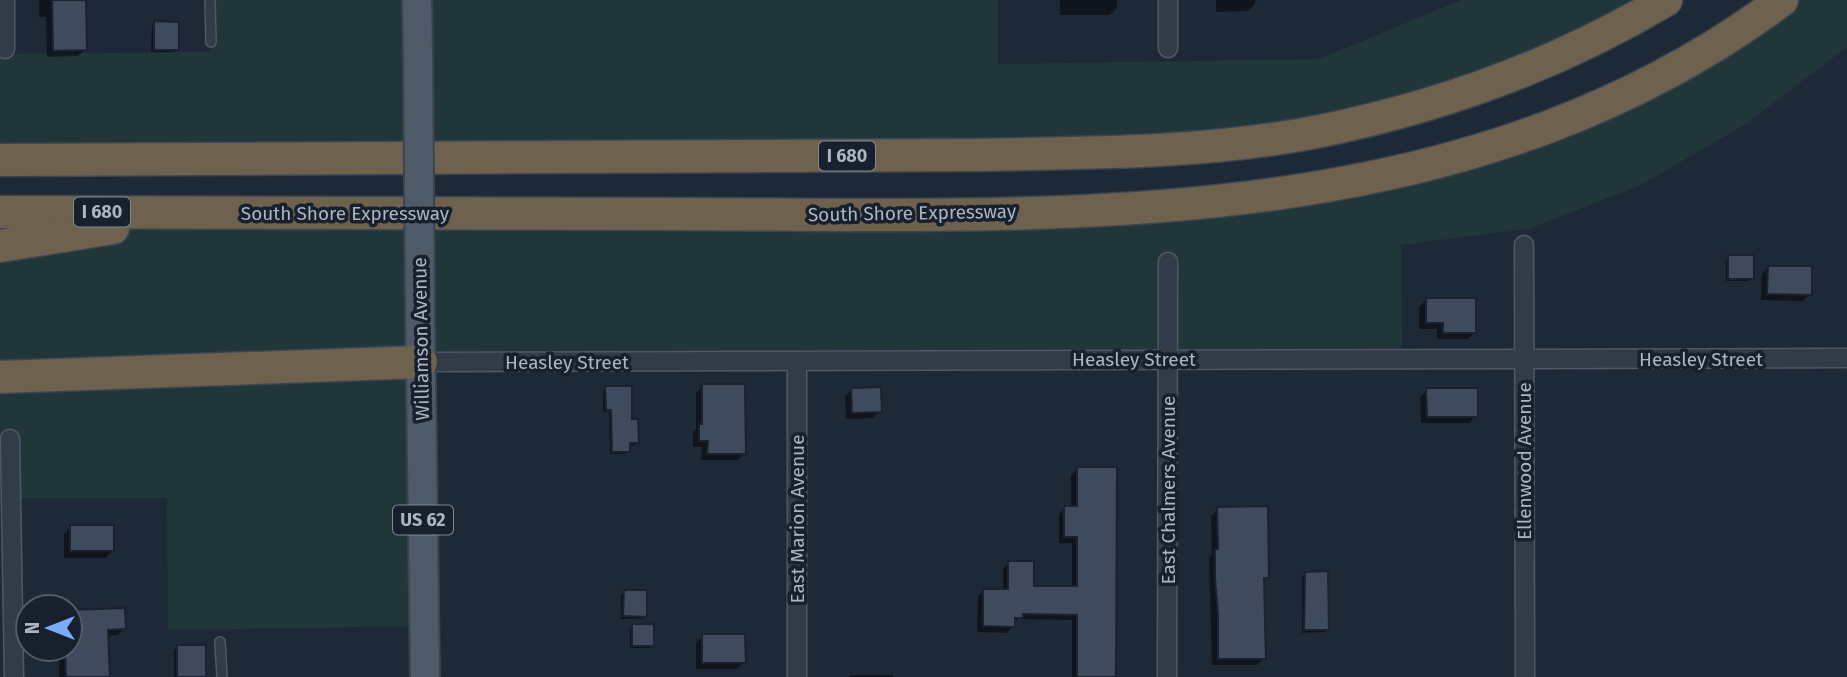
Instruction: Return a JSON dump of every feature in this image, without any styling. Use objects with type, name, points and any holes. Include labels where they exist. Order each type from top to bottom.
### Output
[{"type":"highway","name":"I 680","points":[[0,160],[1074,154],[1195,147],[1321,131],[1467,93],[1586,45],[1666,0]]},
{"type":"highway","name":"South Shore Expressway","points":[[0,212],[927,214],[1205,204],[1318,189],[1442,163],[1554,124],[1659,79],[1707,52],[1782,0]]},
{"type":"highway","points":[[0,246],[204,213]]},
{"type":"highway","points":[[0,377],[421,362]]},
{"type":"main road","name":"Williamson Avenue","points":[[417,0],[425,677]]},
{"type":"street","points":[[5,0],[5,49]]},
{"type":"street","points":[[1168,0],[1168,48]]},
{"type":"street","name":"Ellenwood Avenue","points":[[1524,245],[1525,677]]},
{"type":"street","name":"East Chalmers Avenue","points":[[1167,677],[1168,261]]},
{"type":"street","name":"Heasley Street","points":[[421,362],[1847,358]]},
{"type":"street","name":"East Marion Avenue","points":[[797,361],[797,677]]},
{"type":"street","points":[[10,439],[6,550],[14,677]]},
{"type":"lane","points":[[210,0],[211,42]]},
{"type":"lane","points":[[220,642],[222,677]]},
{"type":"green space","points":[[210,0],[998,0],[998,64],[1319,59],[1461,0],[1666,0],[1586,45],[1260,140],[0,160],[0,54],[211,52]]},
{"type":"green space","points":[[1782,0],[1847,0],[1847,47],[1744,125],[1639,186],[1528,229],[1401,245],[1402,359],[421,362],[425,626],[168,630],[167,498],[11,498],[9,439],[0,439],[0,212],[1095,210],[1497,145]]},
{"type":"building","points":[[52,0],[86,0],[87,50],[53,51]]},
{"type":"building","points":[[154,21],[179,22],[179,50],[154,50]]},
{"type":"building","points":[[1728,255],[1754,255],[1754,279],[1728,279]]},
{"type":"building","points":[[1768,266],[1812,266],[1812,295],[1767,294]]},
{"type":"building","points":[[1426,298],[1476,298],[1476,333],[1443,333],[1443,323],[1426,323]]},
{"type":"building","points":[[702,384],[745,384],[746,454],[707,454],[708,441],[699,441],[699,424],[702,424]]},
{"type":"building","points":[[605,386],[632,386],[632,419],[638,419],[639,443],[630,443],[630,452],[612,452],[611,410],[606,410]]},
{"type":"building","points":[[881,387],[882,412],[852,413],[851,388]]},
{"type":"building","points":[[1426,388],[1478,388],[1478,417],[1427,417]]},
{"type":"building","points":[[1077,467],[1117,467],[1116,677],[1077,677],[1077,615],[1023,614],[1023,618],[1015,618],[1015,627],[983,626],[983,589],[1008,589],[1008,561],[1034,561],[1034,586],[1077,586],[1077,537],[1064,537],[1064,506],[1077,506]]},
{"type":"building","points":[[1268,506],[1269,578],[1264,578],[1266,659],[1218,659],[1215,578],[1215,549],[1218,549],[1217,507]]},
{"type":"building","points":[[70,525],[114,525],[114,551],[70,551]]},
{"type":"building","points":[[1328,571],[1329,630],[1304,630],[1305,572]]},
{"type":"building","points":[[624,590],[647,590],[647,617],[623,616]]},
{"type":"building","points":[[125,608],[126,629],[108,630],[110,677],[66,677],[65,663],[84,663],[84,609]]},
{"type":"building","points":[[632,624],[654,624],[654,646],[632,646]]},
{"type":"building","points":[[702,634],[745,634],[746,663],[702,663]]},
{"type":"building","points":[[177,645],[206,645],[206,677],[177,677]]}]
